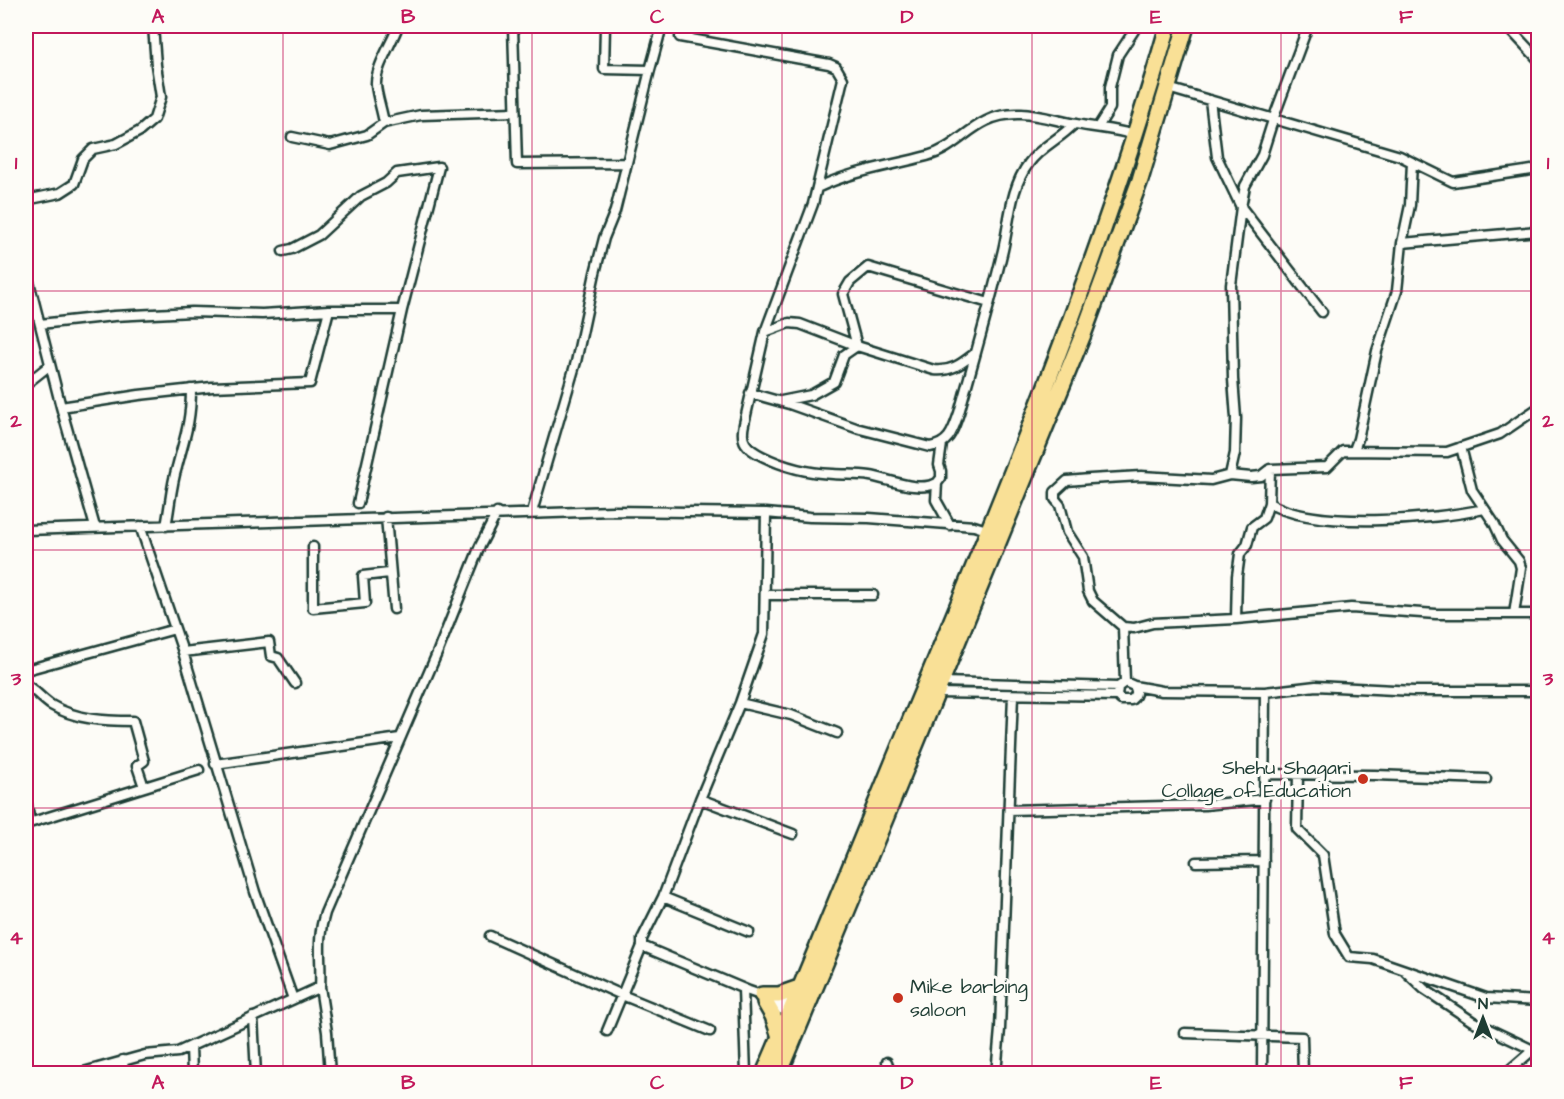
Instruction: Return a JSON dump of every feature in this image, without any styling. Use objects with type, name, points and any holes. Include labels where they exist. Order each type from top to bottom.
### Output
[{"type":"highway","points":[[764,1074],[780,1037],[796,1012],[939,688],[1100,291],[1140,180],[1186,28],[1168,26],[1099,243],[990,531],[799,988],[796,1012],[779,1074]]},
{"type":"highway","points":[[755,994],[779,995],[799,988]]},
{"type":"highway","points":[[755,994],[773,1016],[780,1037]]},
{"type":"street","points":[[26,200],[60,193],[74,184],[83,159],[93,149],[116,144],[140,131],[154,119],[161,98],[153,26]]},
{"type":"street","points":[[384,123],[376,83],[381,63],[398,26]]},
{"type":"street","points":[[513,26],[517,164],[626,163]]},
{"type":"street","points":[[605,26],[604,69],[650,70]]},
{"type":"street","points":[[532,512],[576,362],[595,273],[604,238],[615,211],[662,26]]},
{"type":"street","points":[[1098,127],[1110,108],[1110,87],[1118,56],[1137,26]]},
{"type":"street","points":[[1230,475],[1234,460],[1236,418],[1231,285],[1241,207],[1245,186],[1262,155],[1308,26]]},
{"type":"street","points":[[1507,26],[1539,60]]},
{"type":"street","points":[[680,37],[829,64],[836,67],[843,79],[811,211],[765,332],[741,435],[743,442],[753,451],[771,460],[808,472],[867,475],[930,487],[941,478],[942,471],[939,465],[942,444]]},
{"type":"street","points":[[1168,88],[1400,156],[1453,182],[1539,169]]},
{"type":"street","points":[[1210,100],[1217,157],[1241,207],[1322,312]]},
{"type":"street","points":[[292,137],[330,145],[367,135],[384,123],[421,115],[515,111]]},
{"type":"street","points":[[818,188],[860,172],[929,156],[943,150],[985,121],[995,118],[1025,114],[1135,135]]},
{"type":"street","points":[[750,393],[781,401],[856,428],[930,447],[942,444],[950,437],[959,413],[1003,250],[1014,191],[1020,177],[1037,154],[1074,124]]},
{"type":"street","points":[[1354,450],[1377,351],[1397,291],[1402,243],[1410,205],[1412,162]]},
{"type":"street","points":[[283,251],[292,249],[319,235],[361,196],[386,183],[398,173],[439,167],[402,310],[358,503]]},
{"type":"street","points":[[1402,243],[1539,231]]},
{"type":"street","points":[[857,346],[843,294],[850,282],[868,267],[988,303]]},
{"type":"street","points":[[26,270],[95,527]]},
{"type":"street","points":[[40,324],[114,316],[192,312],[262,314],[329,310],[402,310]]},
{"type":"street","points":[[61,407],[191,389],[310,383],[329,310]]},
{"type":"street","points":[[765,332],[789,323],[800,324],[857,346],[934,370],[944,371],[954,368],[974,354]]},
{"type":"street","points":[[781,401],[811,395],[834,382],[844,355],[857,346]]},
{"type":"street","points":[[26,384],[50,365]]},
{"type":"street","points":[[166,526],[176,468],[191,416],[191,389]]},
{"type":"street","points":[[1538,412],[1500,434],[1447,452],[1343,451],[1327,467],[1270,469],[1261,476],[1251,477],[1230,475],[1211,480],[1141,477],[1067,481],[1055,492],[1055,499],[1060,505],[1068,532],[1083,557],[1088,591],[1093,601],[1123,627],[1134,628],[1153,623],[1236,619],[1351,608],[1436,614],[1539,614]]},
{"type":"street","points":[[1461,447],[1472,490],[1494,523],[1502,540],[1519,561],[1521,568],[1514,614]]},
{"type":"street","points":[[1236,619],[1240,555],[1247,546],[1252,527],[1264,518],[1269,503],[1270,469]]},
{"type":"street","points":[[937,483],[936,500],[950,525]]},
{"type":"street","points":[[1269,503],[1313,518],[1350,520],[1427,518],[1458,515],[1484,509]]},
{"type":"street","points":[[26,530],[613,511],[766,513],[974,526],[990,531]]},
{"type":"street","points":[[330,1074],[327,1032],[320,987],[320,927],[336,883],[385,778],[480,546],[497,513]]},
{"type":"street","points":[[607,1031],[642,946],[642,939],[663,897],[740,703],[764,634],[766,513]]},
{"type":"street","points":[[386,517],[389,573],[394,609]]},
{"type":"street","points":[[140,526],[183,652],[255,892],[293,999]]},
{"type":"street","points":[[313,547],[313,608],[365,603],[363,576],[389,573]]},
{"type":"street","points":[[766,595],[873,595]]},
{"type":"street","points":[[1123,627],[1120,688],[1126,701],[1162,691]]},
{"type":"street","points":[[26,670],[175,629]]},
{"type":"street","points":[[183,652],[270,642],[271,656],[278,658],[295,683]]},
{"type":"street","points":[[26,685],[50,705],[76,717],[133,721],[144,761],[137,766],[144,787]]},
{"type":"street","points":[[939,688],[1013,695],[1134,686],[1162,691],[1264,692],[1316,686],[1414,691],[1539,691]]},
{"type":"street","points":[[1134,686],[1135,697]]},
{"type":"street","points":[[939,688],[1120,688]]},
{"type":"street","points":[[1262,1074],[1264,692]]},
{"type":"street","points":[[996,1074],[1000,1029],[1013,695]]},
{"type":"street","points":[[740,703],[790,715],[837,733]]},
{"type":"street","points":[[215,764],[400,738]]},
{"type":"street","points":[[26,800],[28,823],[200,770]]},
{"type":"street","points":[[1265,774],[1486,779]]},
{"type":"street","points":[[1298,774],[1297,830],[1323,855],[1335,934],[1349,957],[1373,959],[1486,998],[1539,1001]]},
{"type":"street","points":[[700,799],[793,834]]},
{"type":"street","points":[[1009,810],[1205,805],[1265,799]]},
{"type":"street","points":[[1196,862],[1264,861]]},
{"type":"street","points":[[663,897],[749,932]]},
{"type":"street","points":[[490,936],[622,995],[710,1031]]},
{"type":"street","points":[[642,946],[796,1012]]},
{"type":"street","points":[[1402,969],[1424,989],[1472,1021],[1536,1050],[1505,1074]]},
{"type":"street","points":[[76,1074],[145,1055],[178,1052],[320,987]]},
{"type":"street","points":[[746,1074],[755,994]]},
{"type":"street","points":[[253,1017],[256,1074]]},
{"type":"street","points":[[1185,1033],[1302,1037],[1303,1074]]},
{"type":"street","points":[[191,1046],[192,1074]]},
{"type":"street","points":[[123,1060],[124,1074]]},
{"type":"street","points":[[887,1062],[891,1074]]},
{"type":"place","name":"Shehu Shagari Collage of Education","points":[[1363,779]]},
{"type":"place","name":"Mike barbing saloon","points":[[898,998]]}]
